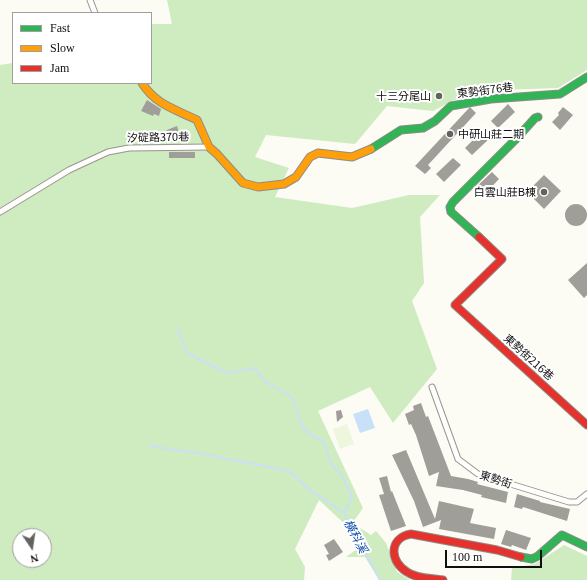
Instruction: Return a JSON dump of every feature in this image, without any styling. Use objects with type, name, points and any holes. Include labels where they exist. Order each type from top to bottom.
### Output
[{"type":"street","points":[[90,0],[95,12]]},
{"type":"street","name":"東勢街76巷","points":[[210,147],[243,183],[258,187],[284,184],[296,177],[313,155],[318,153],[352,157],[359,155],[367,152],[401,130],[423,128],[435,121],[451,106],[491,99],[560,94],[587,77]]},
{"type":"street","name":"汐碇路370巷","points":[[0,212],[68,170],[108,152],[129,148],[210,147],[197,120],[159,104],[148,93],[143,84]]},
{"type":"street","name":"東勢街216巷","points":[[538,117],[535,118],[450,207],[451,212],[502,258],[455,305],[587,425]]},
{"type":"street","name":"東勢街","points":[[432,387],[458,459],[478,474],[569,502],[577,502],[587,494]]},
{"type":"street","points":[[443,580],[405,572],[400,566],[395,554],[394,547],[398,538],[405,534],[411,534],[497,550],[527,559],[532,559],[538,556],[562,535],[587,547]]},
{"type":"green space","points":[[167,0],[587,0],[587,70],[558,88],[500,90],[454,100],[433,111],[387,106],[355,144],[266,135],[255,157],[289,168],[275,197],[352,208],[409,195],[440,195],[420,217],[424,283],[412,301],[437,369],[393,423],[370,387],[318,411],[363,508],[349,528],[319,500],[295,549],[305,567],[304,580],[0,580],[0,65],[12,63],[12,84],[152,84],[152,24],[172,24]]},
{"type":"green space","points":[[347,424],[354,444],[340,449],[333,429]]},
{"type":"green space","points":[[360,528],[371,535],[376,531],[386,543],[397,572],[410,580],[379,580],[365,557],[346,557],[364,544]]},
{"type":"green space","points":[[564,545],[587,556],[587,580],[511,580],[512,568],[535,564]]},
{"type":"water","points":[[368,409],[375,428],[360,433],[353,414]]},
{"type":"building","points":[[147,100],[161,109],[159,116],[154,114],[153,116],[141,111]]},
{"type":"building","points":[[508,104],[515,112],[498,128],[491,121]]},
{"type":"building","name":"中研山莊二期","points":[[470,107],[476,113],[428,165],[431,168],[425,174],[415,166]]},
{"type":"building","points":[[563,107],[573,115],[560,130],[552,122],[559,115],[558,113]]},
{"type":"building","points":[[177,126],[180,137],[165,133],[167,130]]},
{"type":"building","points":[[482,131],[489,139],[472,155],[465,148]]},
{"type":"building","points":[[169,152],[195,152],[195,158],[169,158]]},
{"type":"building","points":[[453,158],[461,165],[444,182],[436,174]]},
{"type":"building","points":[[492,172],[499,179],[483,196],[475,188]]},
{"type":"building","name":"白雲山莊B棟","points":[[544,175],[561,191],[544,209],[527,192]]},
{"type":"building","points":[[576,204],[584,207],[587,215],[584,223],[576,226],[568,223],[565,215],[568,207]]},
{"type":"building","points":[[587,263],[587,295],[584,298],[568,280]]},
{"type":"building","points":[[421,403],[426,417],[428,416],[451,476],[468,479],[478,482],[477,484],[508,492],[506,503],[481,497],[482,495],[463,490],[436,486],[439,472],[429,476],[416,435],[411,424],[409,425],[405,414],[414,410],[413,406]]},
{"type":"building","points":[[341,410],[343,417],[337,422],[336,411]]},
{"type":"building","points":[[406,450],[435,519],[439,501],[474,509],[470,523],[496,528],[494,539],[439,529],[441,520],[423,527],[414,501],[392,455]]},
{"type":"building","points":[[387,476],[391,492],[392,491],[406,526],[391,531],[379,495],[384,494],[379,478]]},
{"type":"building","points":[[517,494],[540,502],[570,509],[567,521],[523,507],[522,509],[514,507]]},
{"type":"building","points":[[506,530],[531,538],[526,550],[512,545],[511,547],[501,544]]},
{"type":"building","points":[[334,539],[343,552],[329,561],[326,555],[329,554],[324,545]]},
{"type":"waterway","name":"橫科溪","points":[[178,328],[186,352],[227,373],[254,368],[266,382],[292,397],[302,426],[309,434],[324,442],[331,464],[343,477],[352,498],[344,513],[380,580]]},
{"type":"waterway","points":[[150,446],[203,454],[289,471],[306,487],[344,513]]},
{"type":"traffic: fast","points":[[371,149],[401,130],[423,128],[435,121],[451,106],[491,99],[560,94],[587,77]]},
{"type":"traffic: fast","points":[[479,237],[451,212],[450,207],[453,202],[535,118],[538,117]]},
{"type":"traffic: fast","points":[[521,557],[532,559],[538,556],[562,535],[587,547]]},
{"type":"traffic: slow","points":[[143,84],[153,97],[166,106],[197,120],[209,147],[243,183],[258,187],[284,184],[296,177],[310,157],[318,153],[352,157],[371,149]]},
{"type":"traffic: jam","points":[[479,237],[502,259],[455,305],[587,425]]},
{"type":"traffic: jam","points":[[443,580],[415,576],[401,568],[397,562],[394,551],[398,540],[411,534],[497,550],[521,557]]},
{"type":"place","name":"十三分尾山","points":[[439,96]]},
{"type":"place","name":"中研山莊二期","points":[[450,134]]},
{"type":"place","name":"白雲山莊B棟","points":[[544,192]]}]
